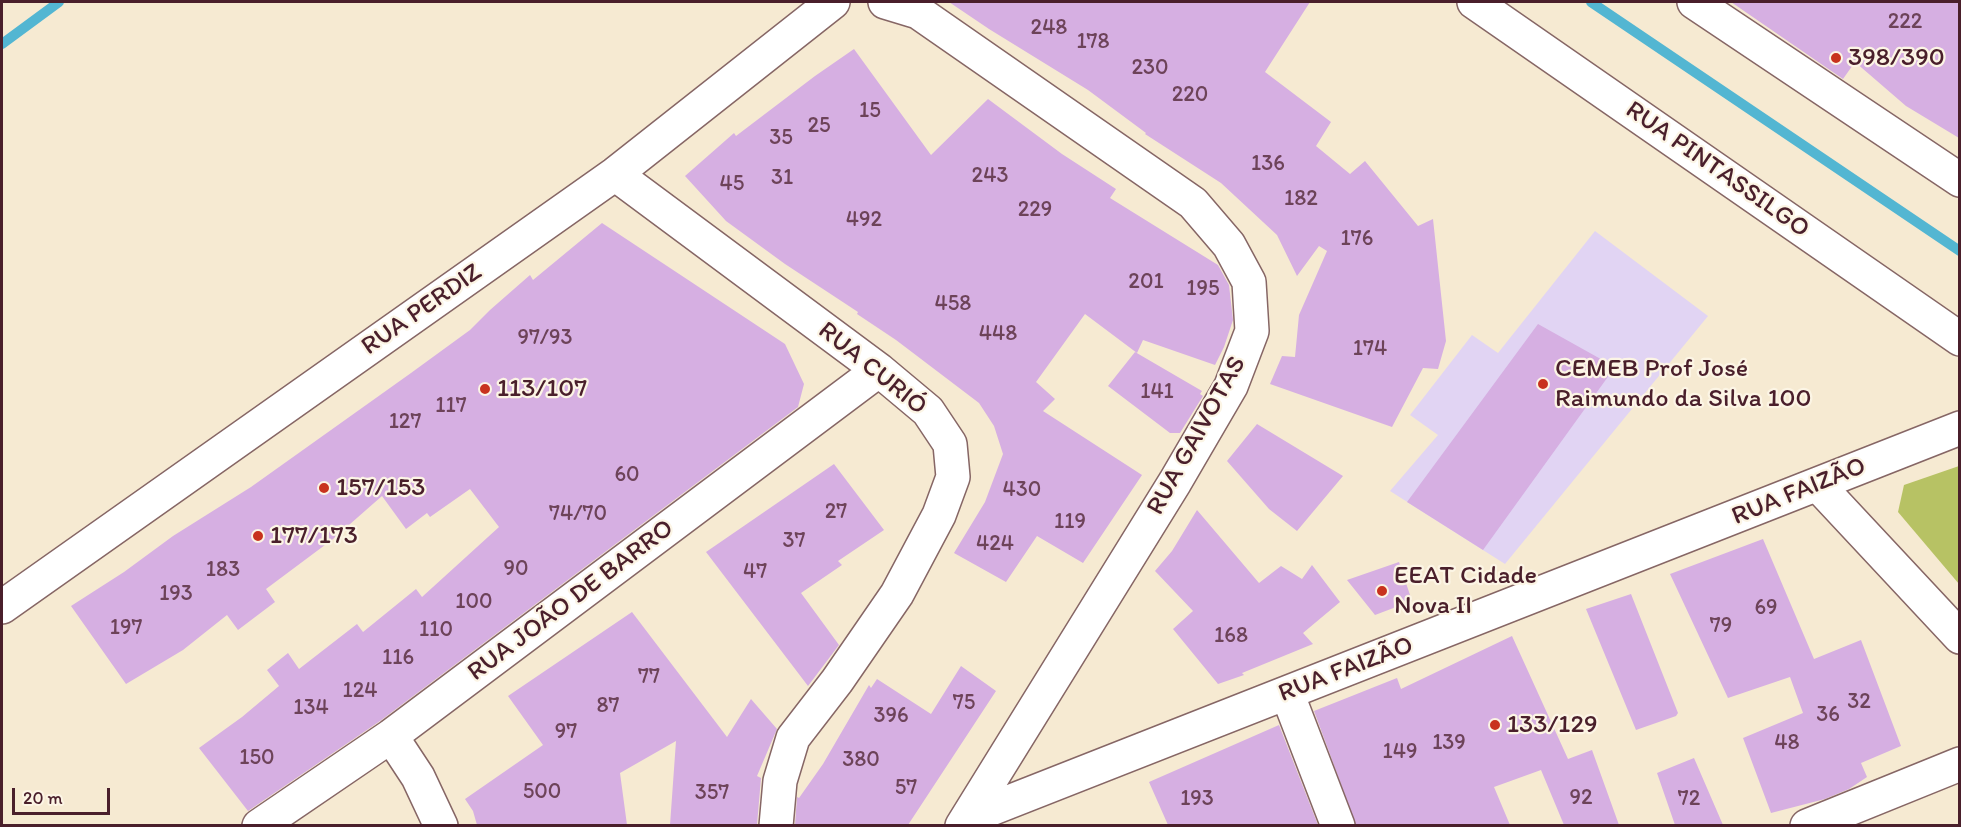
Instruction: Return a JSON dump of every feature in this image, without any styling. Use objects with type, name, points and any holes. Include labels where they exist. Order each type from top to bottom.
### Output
[{"type":"street","name":"RUA PERDIZ","points":[[2,607],[615,174],[833,2]]},
{"type":"street","name":"RUA GAIVOTAS","points":[[885,2],[918,12],[1193,203],[1229,245],[1249,282],[1252,332],[1231,386],[1175,482],[965,822]]},
{"type":"street","name":"RUA PINTASSILGO","points":[[1474,2],[1959,339]]},
{"type":"street","points":[[1694,2],[1959,180]]},
{"type":"street","name":"RUA CURIÓ","points":[[615,174],[879,370],[928,411],[950,444],[953,477],[939,515],[897,594],[837,681],[793,738],[780,781],[776,825]]},
{"type":"street","name":"RUA JOÃO DE BARRO","points":[[259,825],[392,735],[879,370]]},
{"type":"street","name":"RUA FAIZÃO","points":[[965,822],[1959,428]]},
{"type":"street","points":[[1818,485],[1959,637]]},
{"type":"street","points":[[1287,693],[1338,825]]},
{"type":"street","points":[[392,735],[418,777],[441,825]]},
{"type":"street","points":[[1807,825],[1959,764]]},
{"type":"shaded area","name":"CEMEB Prof José Raimundo da Silva 100","points":[[1595,231],[1708,316],[1505,564],[1390,491],[1438,435],[1410,415],[1472,335],[1498,353]]},
{"type":"green space","points":[[1960,466],[1959,584],[1898,512],[1904,485]]},
{"type":"building","points":[[949,2],[1310,2],[1265,72],[1331,122],[1316,146],[1350,174],[1365,161],[1418,226],[1433,219],[1446,341],[1438,369],[1423,368],[1392,427],[1270,384],[1282,356],[1295,357],[1299,315],[1327,251],[1319,246],[1297,276],[1277,235],[1221,183],[1145,134],[1088,90]]},
{"type":"building","points":[[1731,2],[1959,2],[1959,138],[1906,106],[1855,62],[1843,79]]},
{"type":"building","points":[[854,49],[931,155],[988,99],[1062,154],[1116,189],[1110,198],[1218,265],[1229,285],[1233,320],[1215,365],[1143,340],[1137,353],[1085,314],[1036,382],[1055,399],[1043,411],[1142,475],[1083,563],[1037,536],[1006,582],[954,553],[985,502],[1003,454],[994,426],[979,403],[896,340],[857,314],[858,312],[785,264],[726,221],[685,176],[734,133],[736,136]]},
{"type":"building","points":[[602,223],[785,344],[804,384],[798,407],[380,721],[248,811],[199,748],[242,717],[279,686],[267,670],[288,653],[299,669],[357,624],[363,632],[416,589],[422,597],[499,527],[470,489],[430,517],[427,513],[406,529],[382,496],[333,539],[266,589],[275,602],[238,630],[227,615],[183,650],[126,684],[71,606],[124,572],[173,536],[251,487],[411,373],[470,330],[530,275],[533,280]]},
{"type":"building","points":[[1538,324],[1615,367],[1483,550],[1407,502]]},
{"type":"building","points":[[1135,352],[1202,391],[1200,394],[1203,396],[1180,433],[1170,433],[1108,386]]},
{"type":"building","points":[[1257,424],[1343,476],[1297,531],[1269,509],[1227,461]]},
{"type":"building","points":[[834,464],[884,530],[838,561],[842,565],[801,593],[839,645],[808,686],[706,552]]},
{"type":"building","points":[[1197,510],[1259,583],[1281,566],[1302,579],[1312,565],[1340,602],[1303,633],[1313,644],[1218,684],[1173,629],[1193,611],[1155,571],[1172,551]]},
{"type":"building","points":[[1763,539],[1814,659],[1861,640],[1901,746],[1861,763],[1867,777],[1849,789],[1825,799],[1771,813],[1743,738],[1803,713],[1790,677],[1728,698],[1670,574]]},
{"type":"building","name":"EEAT Cidade Nova II","points":[[1399,562],[1412,601],[1375,615],[1347,580]]},
{"type":"building","points":[[1631,594],[1678,713],[1676,716],[1636,730],[1586,609]]},
{"type":"building","points":[[632,612],[727,737],[751,699],[777,729],[757,776],[761,778],[757,825],[670,825],[676,741],[620,773],[627,825],[477,825],[473,811],[465,799],[543,745],[508,696]]},
{"type":"building","points":[[1512,636],[1568,759],[1592,750],[1619,825],[1564,825],[1541,770],[1494,787],[1510,825],[1356,825],[1314,711],[1397,678],[1401,689]]},
{"type":"building","points":[[961,666],[996,691],[908,825],[795,825],[797,797],[799,798],[823,764],[869,685],[871,688],[877,679],[931,714]]},
{"type":"building","points":[[1279,725],[1318,825],[1168,825],[1149,782]]},
{"type":"building","points":[[1694,758],[1723,825],[1675,825],[1657,773]]},
{"type":"waterway","points":[[2,44],[59,2]]},
{"type":"waterway","points":[[1591,2],[1960,251]]},
{"type":"place","name":"398/390","points":[[1836,58]]},
{"type":"place","name":"CEMEB Prof José Raimundo da Silva 100","points":[[1543,384]]},
{"type":"place","name":"113/107","points":[[485,389]]},
{"type":"place","name":"157/153","points":[[324,488]]},
{"type":"place","name":"177/173","points":[[258,536]]},
{"type":"place","name":"EEAT Cidade Nova II","points":[[1382,591]]},
{"type":"place","name":"133/129","points":[[1495,725]]}]
